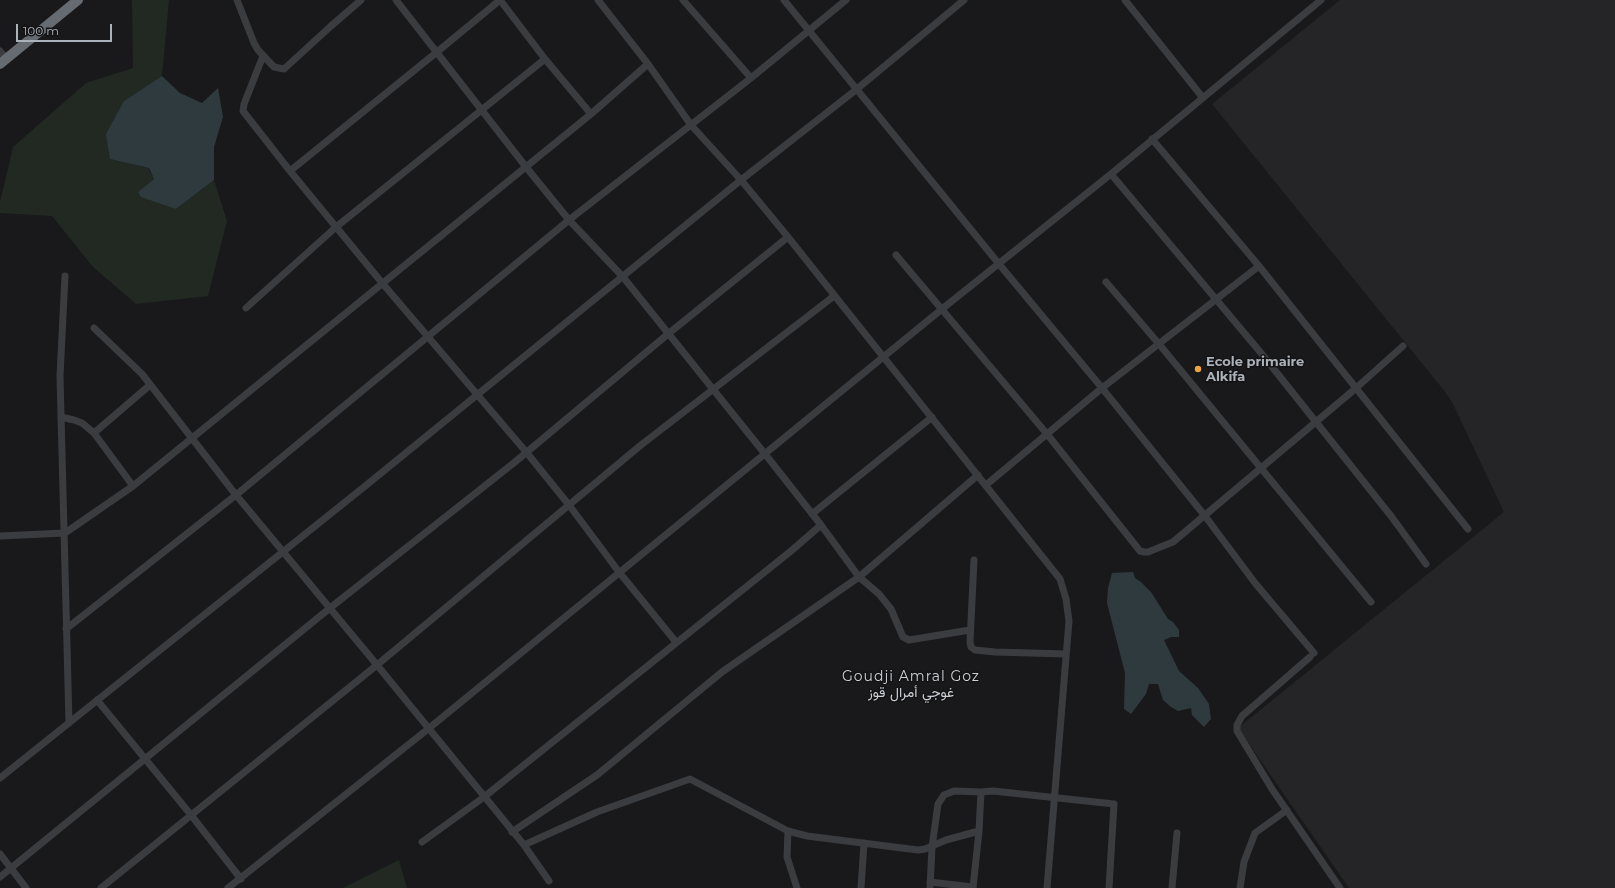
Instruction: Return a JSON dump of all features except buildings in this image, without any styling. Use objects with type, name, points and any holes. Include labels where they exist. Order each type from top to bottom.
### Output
[{"type":"highway","points":[[3,62],[78,0]]},
{"type":"street","points":[[237,0],[254,43],[274,67],[284,69],[361,0]]},
{"type":"street","points":[[396,0],[438,52],[482,112],[569,220],[623,277],[765,454],[821,525],[859,578],[879,594],[891,609],[903,637],[908,640],[970,630]]},
{"type":"street","points":[[290,171],[500,0],[545,59],[591,114]]},
{"type":"street","points":[[598,0],[648,64],[691,124],[741,180],[788,237],[1060,579],[1066,599],[1069,621],[1047,888]]},
{"type":"street","points":[[683,0],[751,78]]},
{"type":"street","points":[[784,0],[1102,388],[1205,516],[1255,583],[1312,655],[1242,716],[1237,725],[1237,731],[1287,810],[1340,888]]},
{"type":"street","points":[[66,629],[236,495],[569,220],[751,78],[846,0]]},
{"type":"street","points":[[0,778],[284,551],[741,180],[857,89],[964,0]]},
{"type":"street","points":[[1125,0],[1203,98]]},
{"type":"street","points":[[228,888],[428,729],[942,309],[1111,174],[1321,0]]},
{"type":"street","points":[[0,51],[3,62]]},
{"type":"street","points":[[264,56],[244,104],[243,111],[290,171],[383,284],[527,453],[569,505],[619,572],[676,642]]},
{"type":"street","points":[[246,308],[336,227],[482,112],[545,59]]},
{"type":"street","points":[[0,536],[65,533],[133,486],[190,438],[383,284],[591,114],[648,64]]},
{"type":"street","points":[[1152,139],[1259,266],[1355,389],[1468,529]]},
{"type":"street","points":[[1111,174],[1261,353],[1314,422],[1391,516],[1426,564]]},
{"type":"street","points":[[0,877],[330,608],[527,453],[668,334],[788,237]]},
{"type":"street","points":[[896,255],[1047,434],[1140,551],[1148,552],[1173,542],[1355,389],[1403,346]]},
{"type":"street","points":[[986,485],[1102,388],[1216,301],[1259,266]]},
{"type":"street","points":[[65,276],[60,376],[69,723]]},
{"type":"street","points":[[1106,282],[1159,344],[1371,602]]},
{"type":"street","points":[[101,888],[377,665],[641,445],[834,296]]},
{"type":"street","points":[[94,328],[142,374],[190,438],[524,846],[549,881]]},
{"type":"street","points":[[94,433],[150,385]]},
{"type":"street","points":[[61,417],[82,423],[94,433],[133,486]]},
{"type":"street","points":[[812,514],[932,417]]},
{"type":"street","points":[[512,832],[597,775],[722,672],[859,578],[978,475]]},
{"type":"street","points":[[422,842],[484,797],[791,551],[821,525]]},
{"type":"street","points":[[974,560],[970,630],[971,647],[975,650],[995,652],[1066,654]]},
{"type":"street","points":[[97,700],[241,879]]},
{"type":"street","points":[[524,846],[597,812],[690,778],[788,831],[807,836],[918,850],[946,840],[979,831]]},
{"type":"street","points":[[982,792],[973,887],[930,885],[932,846],[938,804],[944,795],[954,791],[1000,791],[1114,804],[1109,888]]},
{"type":"street","points":[[1240,888],[1244,862],[1255,833],[1287,810]]},
{"type":"street","points":[[788,831],[787,857],[797,888]]},
{"type":"street","points":[[1172,888],[1177,833]]},
{"type":"street","points":[[861,888],[864,843]]},
{"type":"street","points":[[0,854],[26,888]]},
{"type":"shaded area","points":[[132,0],[169,0],[162,76],[124,101],[110,159],[148,168],[154,179],[138,192],[176,209],[214,180],[227,221],[208,296],[136,304],[93,267],[52,216],[0,213],[0,202],[13,147],[86,83],[133,68]]},
{"type":"shaded area","points":[[1340,0],[1615,0],[1615,888],[1349,888],[1238,728],[1504,512],[1453,404],[1446,393],[1212,104]]},
{"type":"shaded area","points":[[162,76],[180,93],[202,103],[218,88],[223,117],[214,147],[214,180],[176,209],[141,197],[138,192],[154,179],[149,168],[110,159],[106,134],[124,101]]},
{"type":"shaded area","points":[[1133,572],[1135,578],[1151,592],[1168,619],[1173,622],[1179,630],[1179,637],[1171,637],[1164,640],[1179,671],[1198,688],[1209,704],[1211,719],[1204,727],[1192,715],[1191,708],[1178,711],[1163,700],[1158,684],[1149,684],[1146,694],[1131,714],[1124,709],[1125,673],[1107,603],[1108,588],[1112,573]]},
{"type":"shaded area","points":[[399,860],[407,888],[343,888]]},
{"type":"place","name":"Ecole primaire Alkifa","points":[[1198,369]]},
{"type":"district","name":"Goudji Amral Goz غوجي أمرال قوز","points":[[911,686]]}]
